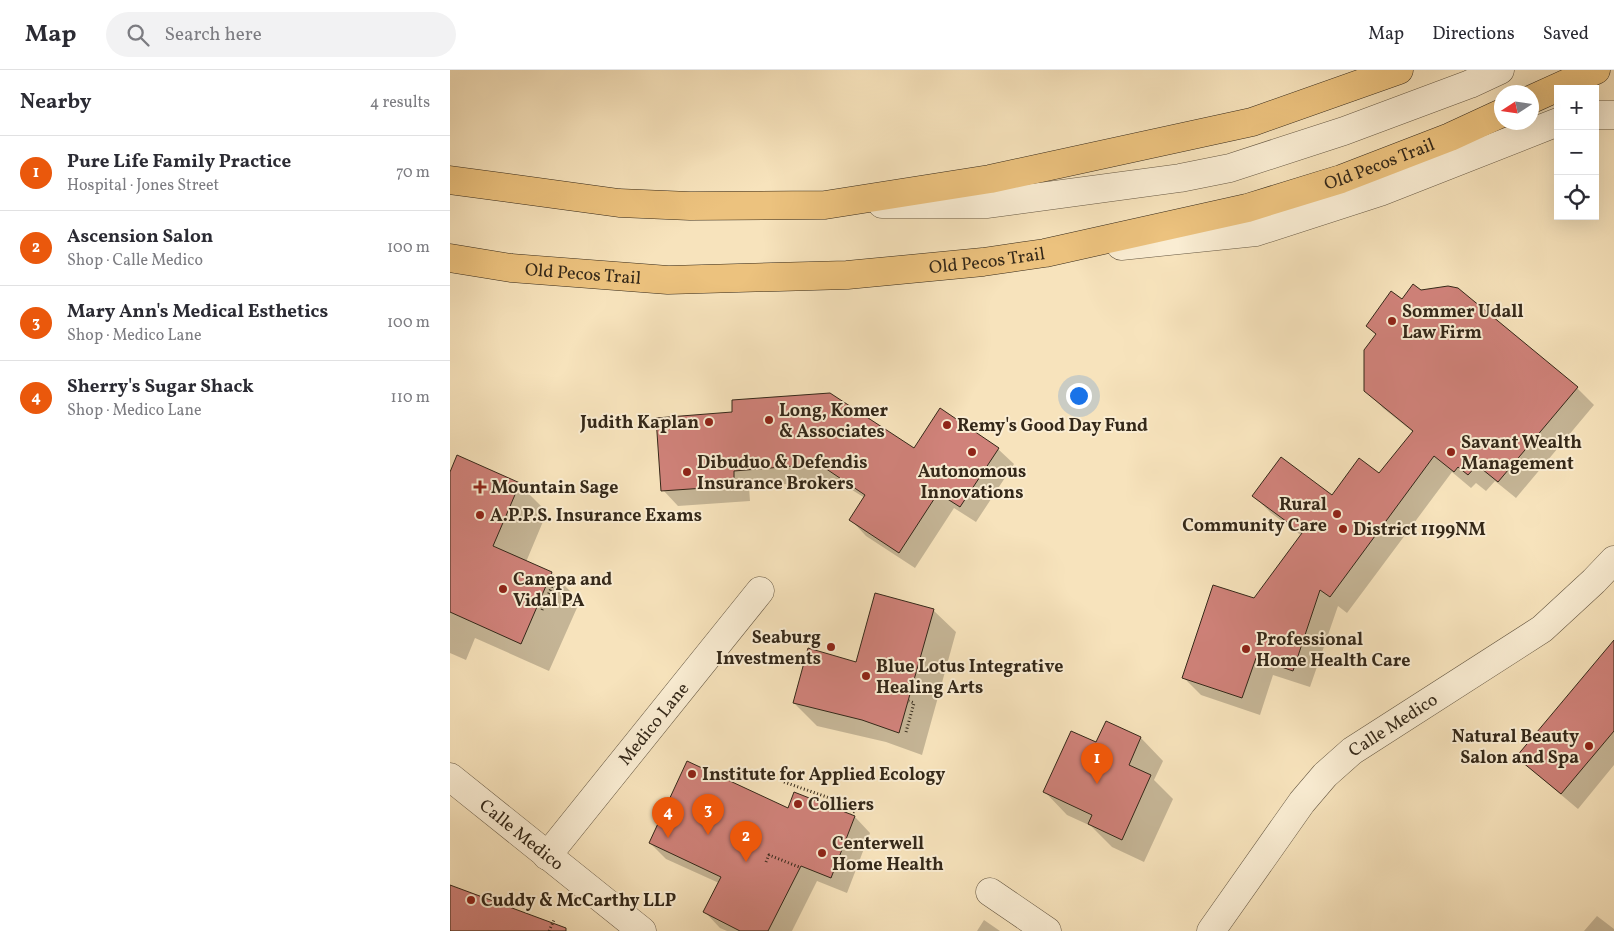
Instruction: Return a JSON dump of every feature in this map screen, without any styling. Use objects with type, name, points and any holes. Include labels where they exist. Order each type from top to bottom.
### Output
[{"type":"main road","points":[[450,180],[619,203],[690,206],[825,205],[990,179],[1252,122],[1399,70]]},
{"type":"main road","points":[[1539,97],[1596,70]]},
{"type":"main road","name":"Old Pecos Trail","points":[[450,258],[512,268],[668,280],[847,275],[983,262],[1045,253],[1247,208],[1341,179],[1450,137],[1494,117]]},
{"type":"street","points":[[825,205],[988,204],[1180,178],[1230,168],[1344,131],[1470,84],[1500,70]]},
{"type":"street","points":[[1599,114],[1614,115]]},
{"type":"street","points":[[1045,253],[1256,232],[1380,192],[1554,124]]},
{"type":"street","name":"Calle Medico","points":[[1211,931],[1302,802],[1352,751],[1542,630],[1614,560]]},
{"type":"street","name":"Medico Lane","points":[[547,856],[760,591]]},
{"type":"street","name":"Calle Medico","points":[[450,777],[642,931]]},
{"type":"street","points":[[990,892],[1048,931]]},
{"type":"path","points":[[542,610],[554,581],[549,580]]},
{"type":"path","points":[[906,732],[914,702],[909,701]]},
{"type":"path","points":[[784,782],[858,808],[851,814]]},
{"type":"path","points":[[766,862],[769,855],[798,867]]},
{"type":"path","points":[[549,931],[554,920]]},
{"type":"building","points":[[1413,284],[1421,290],[1448,286],[1458,288],[1578,387],[1498,482],[1477,465],[1468,475],[1458,467],[1454,472],[1434,456],[1330,597],[1320,590],[1293,671],[1256,658],[1242,698],[1182,678],[1213,585],[1254,598],[1302,533],[1252,496],[1281,457],[1332,495],[1359,458],[1379,473],[1413,431],[1364,391],[1364,350],[1376,334],[1366,326],[1391,291],[1402,299]]},
{"type":"building","points":[[830,393],[914,448],[940,408],[999,448],[960,507],[938,493],[899,553],[849,520],[865,495],[819,464],[734,471],[734,486],[661,491],[656,418],[732,412],[732,400]]},
{"type":"building","points":[[457,455],[520,483],[493,546],[552,572],[521,644],[450,612],[450,472]]},
{"type":"building","points":[[875,593],[934,609],[899,733],[862,720],[793,703],[808,648],[856,662]]},
{"type":"building","points":[[1614,640],[1614,731],[1561,794],[1516,757]]},
{"type":"building","points":[[1106,721],[1141,737],[1129,765],[1151,775],[1122,840],[1088,824],[1092,815],[1043,792],[1071,731],[1096,742]]},
{"type":"building","points":[[687,761],[788,808],[794,792],[855,816],[831,878],[801,866],[768,931],[740,931],[703,912],[721,877],[649,843]]},
{"type":"building","name":"Cuddy & McCarthy LLP","points":[[450,885],[566,928],[566,931],[450,931]]},
{"type":"place","name":"Sommer Udall Law Firm","points":[[1392,321]]},
{"type":"place","name":"Long, Komer & Associates","points":[[769,420]]},
{"type":"place","name":"Judith Kaplan","points":[[709,422]]},
{"type":"place","name":"Remy's Good Day Fund","points":[[947,425]]},
{"type":"place","name":"Autonomous Innovations","points":[[972,452]]},
{"type":"place","name":"Savant Wealth Management","points":[[1451,452]]},
{"type":"place","name":"Dibuduo & Defendis Insurance Brokers","points":[[687,472]]},
{"type":"place","name":"Mountain Sage","points":[[480,487]]},
{"type":"place","name":"Rural Community Care","points":[[1337,514]]},
{"type":"place","name":"A.P.P.S. Insurance Exams","points":[[480,515]]},
{"type":"place","name":"District 1199NM","points":[[1343,529]]},
{"type":"place","name":"Canepa and Vidal PA","points":[[503,589]]},
{"type":"place","name":"Seaburg Investments","points":[[831,647]]},
{"type":"place","name":"Professional Home Health Care","points":[[1246,649]]},
{"type":"place","name":"Blue Lotus Integrative Healing Arts","points":[[866,676]]},
{"type":"place","name":"Natural Beauty Salon and Spa","points":[[1589,746]]},
{"type":"place","name":"Institute for Applied Ecology","points":[[692,774]]},
{"type":"place","name":"Pure Life Family Practice","points":[[1097,784]]},
{"type":"place","name":"Colliers","points":[[798,804]]},
{"type":"place","name":"Mary Ann's Medical Esthetics","points":[[708,835]]},
{"type":"place","name":"Sherry's Sugar Shack","points":[[668,838]]},
{"type":"place","name":"Centerwell Home Health","points":[[822,853]]},
{"type":"place","name":"Ascension Salon","points":[[746,862]]},
{"type":"place","name":"Cuddy & McCarthy LLP","points":[[471,900]]}]
